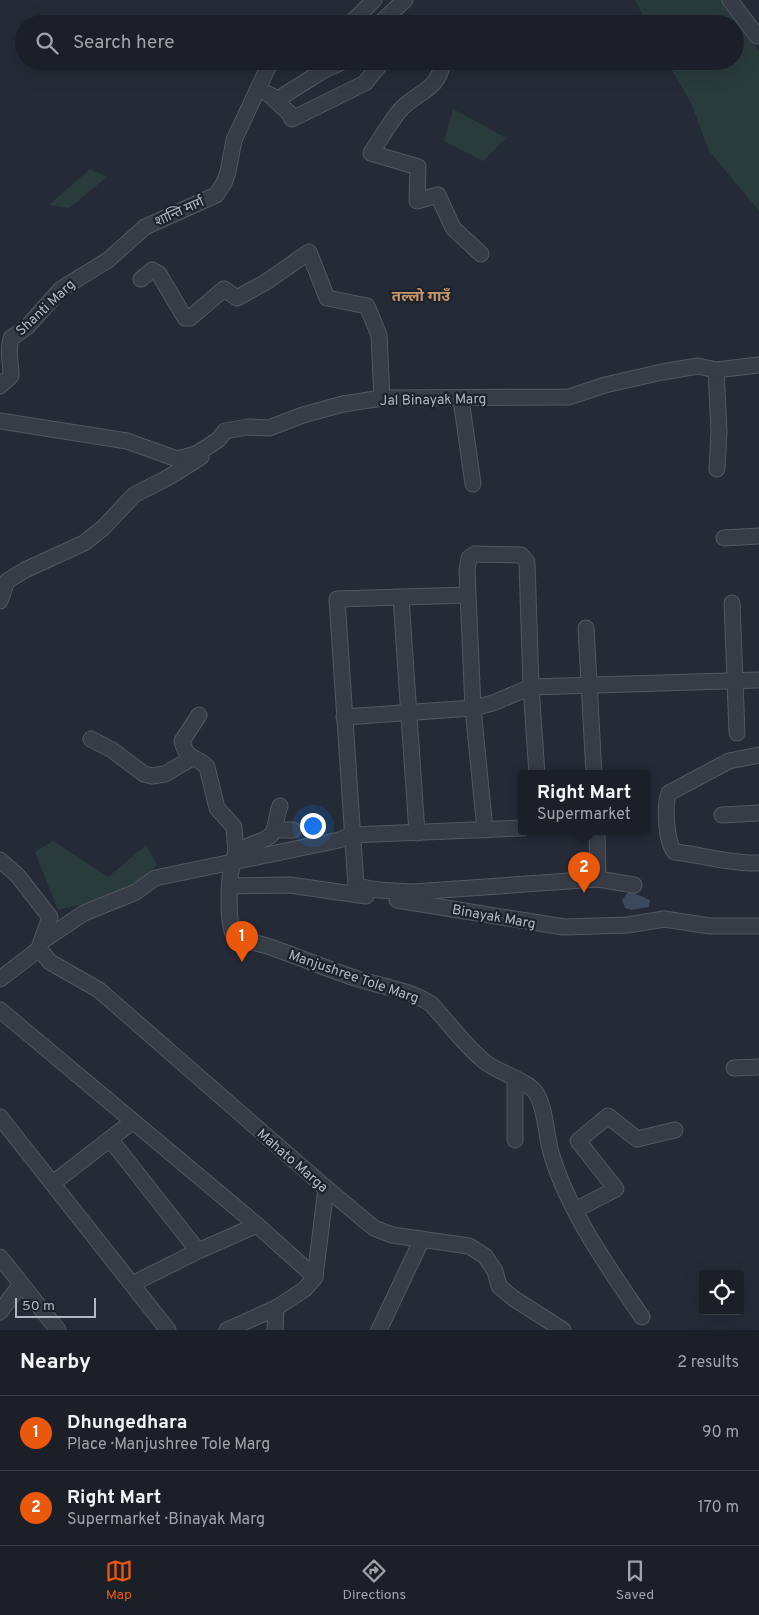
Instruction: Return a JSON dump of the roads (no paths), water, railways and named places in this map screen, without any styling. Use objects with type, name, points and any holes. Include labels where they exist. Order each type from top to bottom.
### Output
[{"type":"street","points":[[359,15],[374,0]]},
{"type":"street","points":[[389,15],[405,0]]},
{"type":"street","points":[[730,0],[741,15]]},
{"type":"street","points":[[744,19],[757,36]]},
{"type":"street","name":"शान्ति मार्ग","points":[[100,263],[115,255],[145,227],[216,195],[224,183],[234,140],[264,91],[269,70]]},
{"type":"street","points":[[264,91],[278,99],[324,70]]},
{"type":"street","points":[[264,91],[289,113],[292,119],[365,83],[376,70]]},
{"type":"street","points":[[442,70],[430,89],[402,108],[371,153],[418,167],[417,201],[438,195],[453,228],[481,254]]},
{"type":"street","points":[[141,279],[152,270],[159,274],[185,318],[190,318],[224,289],[236,298],[266,282],[309,252],[327,298],[367,306],[379,335],[382,398]]},
{"type":"street","name":"Shanti Marg","points":[[0,386],[11,376],[11,364],[8,354],[11,338],[27,326],[61,289],[100,263]]},
{"type":"street","name":"Jal Binayak Marg","points":[[0,421],[127,441],[177,459],[196,454],[218,440],[225,431],[269,428],[303,415],[343,404],[382,398],[569,397],[605,385],[662,372],[698,366],[716,370],[759,365]]},
{"type":"street","points":[[716,370],[719,431],[717,469]]},
{"type":"street","points":[[461,399],[473,484]]},
{"type":"street","points":[[0,601],[7,581],[25,570],[84,543],[103,528],[134,495],[169,477],[208,452],[218,440]]},
{"type":"street","points":[[724,538],[759,536]]},
{"type":"street","points":[[484,830],[473,708],[467,595],[466,570],[472,556],[510,554],[524,556],[527,562],[531,687],[537,770]]},
{"type":"street","points":[[467,595],[337,599],[351,835],[356,886],[378,890],[428,892],[598,879],[634,885]]},
{"type":"street","points":[[401,598],[417,833]]},
{"type":"street","points":[[732,603],[737,733]]},
{"type":"street","points":[[586,628],[594,770]]},
{"type":"street","points":[[344,717],[473,708],[493,703],[531,687],[759,680]]},
{"type":"street","points":[[90,739],[112,750],[144,774],[152,776],[166,774],[192,758],[184,750],[182,741],[199,715]]},
{"type":"street","points":[[759,755],[729,761],[669,793],[666,805],[669,844],[675,852],[693,853],[719,860],[759,864]]},
{"type":"street","name":"Manjushree Tole Marg","points":[[192,758],[207,768],[217,808],[234,828],[234,858],[230,886],[231,930],[234,936],[362,981],[397,988],[422,998],[435,1009],[474,1052],[498,1071],[531,1088],[537,1095],[552,1156],[575,1210],[614,1276],[642,1317]]},
{"type":"street","points":[[234,858],[270,836],[274,830],[280,806]]},
{"type":"street","points":[[722,815],[759,813]]},
{"type":"street","points":[[0,979],[40,945],[84,913],[136,892],[155,878],[234,858],[339,840],[351,835],[518,828]]},
{"type":"street","points":[[274,830],[293,830]]},
{"type":"street","points":[[597,835],[598,879]]},
{"type":"street","points":[[0,860],[18,876],[50,917],[40,945]]},
{"type":"street","name":"Binayak Marg","points":[[230,886],[278,884],[324,889],[436,905],[564,927],[628,925],[664,919],[710,926],[759,926]]},
{"type":"street","name":"Mahato Marga","points":[[40,945],[50,962],[106,995],[374,1228],[392,1235],[469,1246],[485,1256],[495,1271],[499,1286],[513,1298],[563,1330]]},
{"type":"street","points":[[0,1010],[24,1028],[132,1122],[258,1225],[315,1277]]},
{"type":"street","points":[[734,1068],[759,1067]]},
{"type":"street","points":[[515,1080],[516,1140]]},
{"type":"street","points":[[575,1210],[616,1189],[578,1141],[608,1116],[637,1139],[675,1130]]},
{"type":"street","points":[[0,1118],[168,1330]]},
{"type":"street","points":[[53,1183],[132,1122]]},
{"type":"street","points":[[110,1140],[198,1250]]},
{"type":"street","points":[[227,1330],[276,1308],[305,1290],[315,1277],[326,1188]]},
{"type":"street","points":[[132,1284],[198,1250],[258,1225]]},
{"type":"street","points":[[379,1330],[422,1239]]},
{"type":"street","points":[[0,1257],[58,1330]]},
{"type":"street","points":[[0,1312],[21,1284]]},
{"type":"street","points":[[275,1330],[276,1308]]},
{"type":"water","points":[[629,891],[650,900],[649,907],[631,910],[625,908],[622,900]]},
{"type":"place","name":"Right Mart","points":[[584,893]]},
{"type":"place","name":"Dhungedhara","points":[[242,962]]},
{"type":"district","name":"तल्लो गाउँ","points":[[421,296]]}]
